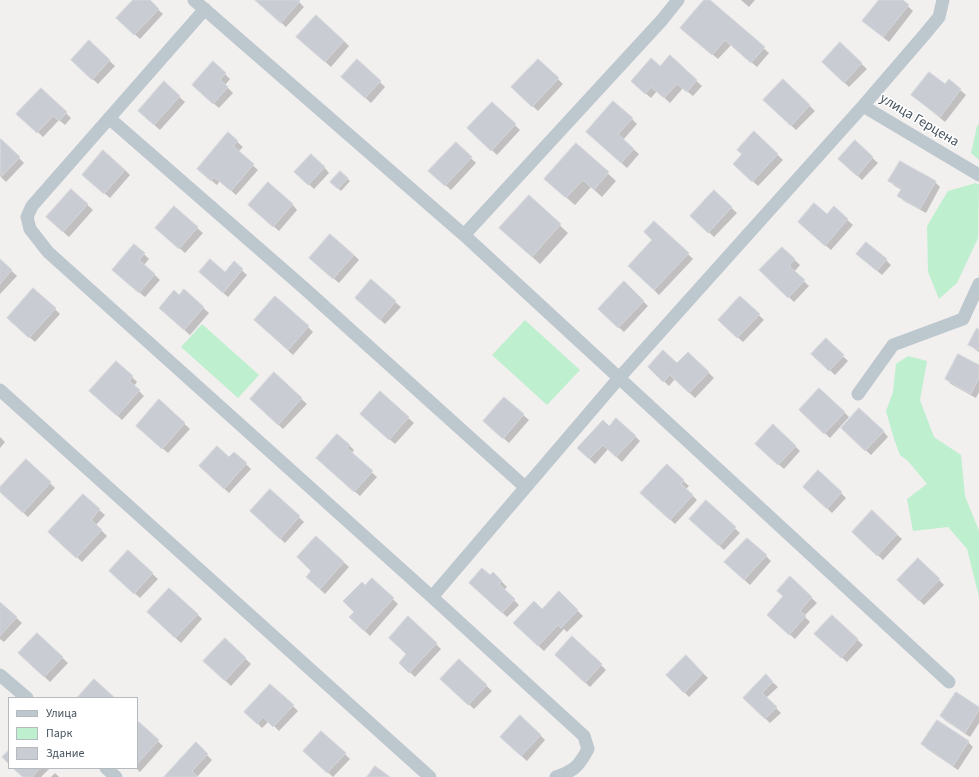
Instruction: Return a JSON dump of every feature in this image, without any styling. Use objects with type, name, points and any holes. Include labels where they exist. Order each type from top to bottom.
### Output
[{"type":"street","points":[[194,0],[464,235],[949,682]]},
{"type":"street","points":[[464,235],[662,20],[678,0]]},
{"type":"street","points":[[432,597],[619,378],[863,106],[939,17],[944,0]]},
{"type":"street","points":[[205,9],[32,206],[27,217],[30,229],[48,252],[432,597],[584,736],[588,749],[581,763],[569,772],[556,777]]},
{"type":"street","name":"улица Герцена","points":[[863,106],[979,175]]},
{"type":"street","points":[[110,118],[304,288],[525,487]]},
{"type":"street","points":[[858,394],[893,345],[963,319],[979,284]]},
{"type":"street","points":[[0,390],[430,777]]},
{"type":"street","points":[[0,674],[25,697]]},
{"type":"street","points":[[107,769],[116,777]]},
{"type":"green space","points":[[979,124],[979,160],[971,153],[977,126]]},
{"type":"green space","points":[[976,183],[979,185],[978,238],[957,283],[939,299],[928,272],[927,226],[948,191]]},
{"type":"green space","points":[[525,320],[580,370],[547,405],[492,355]]},
{"type":"green space","points":[[202,324],[259,375],[238,398],[181,347]]},
{"type":"green space","points":[[908,356],[927,361],[920,400],[934,437],[961,455],[965,496],[979,531],[979,597],[967,549],[948,527],[913,531],[907,499],[927,484],[908,461],[900,455],[886,411],[893,392],[896,364]]},
{"type":"building","points":[[133,0],[150,0],[159,9],[134,35],[116,18]]},
{"type":"building","points":[[255,0],[299,0],[300,1],[281,23]]},
{"type":"building","points":[[704,0],[710,0],[765,47],[751,63],[725,40],[712,55],[680,28]]},
{"type":"building","points":[[879,0],[903,0],[909,5],[883,37],[862,21]]},
{"type":"building","points":[[316,15],[344,41],[325,62],[296,37]]},
{"type":"building","points":[[89,40],[110,60],[92,80],[71,60]]},
{"type":"building","points":[[840,42],[862,63],[844,83],[822,62]]},
{"type":"building","points":[[670,55],[697,80],[687,92],[677,84],[664,98],[651,87],[645,94],[631,81],[651,58],[660,66]]},
{"type":"building","points":[[357,59],[381,81],[365,98],[341,77]]},
{"type":"building","points":[[538,59],[559,78],[532,107],[511,87]]},
{"type":"building","points":[[213,61],[226,73],[220,80],[228,87],[213,104],[192,85]]},
{"type":"building","points":[[929,72],[945,84],[949,79],[961,89],[940,117],[911,95]]},
{"type":"building","points":[[783,79],[810,105],[791,126],[763,100]]},
{"type":"building","points":[[164,81],[180,96],[154,125],[138,111]]},
{"type":"building","points":[[41,88],[67,112],[59,121],[53,116],[37,133],[16,114]]},
{"type":"building","points":[[613,101],[633,118],[618,134],[634,149],[621,163],[586,132]]},
{"type":"building","points":[[492,102],[516,124],[491,151],[467,128]]},
{"type":"building","points":[[754,131],[778,154],[752,182],[733,164],[742,154],[737,150]]},
{"type":"building","points":[[228,132],[238,141],[233,146],[254,164],[231,191],[214,177],[211,181],[197,169]]},
{"type":"building","points":[[1,139],[20,157],[1,177],[0,140]]},
{"type":"building","points":[[855,140],[873,157],[857,176],[838,159]]},
{"type":"building","points":[[456,142],[472,157],[445,186],[428,171]]},
{"type":"building","points":[[576,143],[609,172],[594,190],[583,180],[566,198],[544,179]]},
{"type":"building","points":[[103,150],[125,170],[104,194],[82,175]]},
{"type":"building","points":[[311,154],[325,167],[308,185],[294,172]]},
{"type":"building","points":[[900,161],[936,181],[920,209],[897,196],[902,188],[888,181]]},
{"type":"building","points":[[340,171],[348,178],[338,189],[330,182]]},
{"type":"building","points":[[268,182],[293,204],[273,227],[248,205]]},
{"type":"building","points":[[71,189],[88,204],[63,232],[46,217]]},
{"type":"building","points":[[714,190],[732,207],[708,233],[690,216]]},
{"type":"building","points":[[529,195],[561,224],[532,257],[499,228]]},
{"type":"building","points":[[814,203],[827,214],[834,206],[848,219],[825,246],[798,222]]},
{"type":"building","points":[[174,206],[198,227],[179,249],[155,228]]},
{"type":"building","points":[[654,221],[689,253],[654,290],[628,266],[652,240],[644,232]]},
{"type":"building","points":[[330,234],[354,255],[333,279],[309,258]]},
{"type":"building","points":[[866,242],[887,259],[877,271],[856,254]]},
{"type":"building","points":[[134,244],[145,253],[139,260],[155,274],[139,293],[112,270]]},
{"type":"building","points":[[782,247],[795,259],[789,266],[805,280],[788,298],[759,270]]},
{"type":"building","points":[[0,259],[12,270],[0,284]]},
{"type":"building","points":[[210,259],[225,272],[234,261],[243,269],[223,293],[199,272]]},
{"type":"building","points":[[371,279],[396,301],[380,320],[355,298]]},
{"type":"building","points":[[624,281],[644,301],[618,328],[598,309]]},
{"type":"building","points":[[33,288],[56,308],[29,338],[7,318]]},
{"type":"building","points":[[184,289],[204,307],[184,330],[159,308],[174,290],[179,295]]},
{"type":"building","points":[[275,296],[309,326],[288,350],[254,320]]},
{"type":"building","points":[[740,296],[760,314],[737,338],[718,320]]},
{"type":"building","points":[[977,328],[979,330],[979,350],[968,345]]},
{"type":"building","points":[[826,338],[844,355],[829,371],[811,354]]},
{"type":"building","points":[[663,350],[677,363],[688,352],[709,372],[689,393],[670,375],[663,382],[648,367]]},
{"type":"building","points":[[958,354],[979,365],[979,378],[971,394],[945,379]]},
{"type":"building","points":[[116,361],[133,376],[129,381],[140,390],[117,416],[89,391]]},
{"type":"building","points":[[274,372],[302,398],[278,425],[250,399]]},
{"type":"building","points":[[819,388],[845,412],[824,434],[799,410]]},
{"type":"building","points":[[380,391],[409,417],[389,440],[360,414]]},
{"type":"building","points":[[504,397],[524,414],[503,439],[483,421]]},
{"type":"building","points":[[159,399],[185,423],[162,449],[136,426]]},
{"type":"building","points":[[859,408],[884,431],[865,451],[841,428]]},
{"type":"building","points":[[616,418],[636,436],[616,457],[603,445],[589,459],[577,448],[603,420],[609,426]]},
{"type":"building","points":[[773,424],[796,446],[778,465],[755,444]]},
{"type":"building","points":[[337,434],[350,445],[347,448],[373,471],[354,492],[316,458]]},
{"type":"building","points":[[217,446],[229,457],[234,452],[247,463],[224,489],[199,466]]},
{"type":"building","points":[[26,459],[51,482],[23,513],[0,492],[0,487]]},
{"type":"building","points":[[667,464],[684,480],[681,484],[693,495],[670,520],[640,493]]},
{"type":"building","points":[[818,470],[842,492],[827,509],[803,487]]},
{"type":"building","points":[[270,489],[300,516],[280,539],[250,511]]},
{"type":"building","points":[[83,494],[100,509],[91,520],[102,530],[76,558],[48,532]]},
{"type":"building","points":[[706,500],[736,527],[719,546],[689,519]]},
{"type":"building","points":[[872,510],[897,534],[877,556],[852,532]]},
{"type":"building","points":[[316,536],[344,562],[320,589],[306,577],[311,571],[297,557]]},
{"type":"building","points":[[747,538],[767,555],[744,580],[724,562]]},
{"type":"building","points":[[128,550],[153,573],[134,594],[109,571]]},
{"type":"building","points":[[918,558],[940,579],[919,601],[897,580]]},
{"type":"building","points":[[482,568],[490,575],[493,572],[502,581],[499,584],[515,599],[502,613],[469,583]]},
{"type":"building","points":[[790,576],[812,597],[800,611],[806,616],[789,635],[767,615],[783,596],[777,591]]},
{"type":"building","points":[[372,578],[394,598],[364,631],[349,617],[354,612],[343,601],[362,582],[365,585]]},
{"type":"building","points":[[169,588],[198,614],[175,638],[147,612]]},
{"type":"building","points":[[559,591],[578,610],[561,628],[558,625],[538,646],[513,623],[534,601],[542,609]]},
{"type":"building","points":[[0,602],[17,617],[0,636]]},
{"type":"building","points":[[832,615],[858,639],[841,658],[814,634]]},
{"type":"building","points":[[408,616],[437,643],[409,673],[399,663],[406,654],[389,638]]},
{"type":"building","points":[[37,633],[63,657],[44,677],[18,653]]},
{"type":"building","points":[[572,636],[602,664],[585,683],[555,655]]},
{"type":"building","points":[[225,638],[246,658],[225,681],[203,661]]},
{"type":"building","points":[[686,655],[703,673],[684,693],[666,675]]},
{"type":"building","points":[[459,659],[487,685],[468,705],[440,679]]},
{"type":"building","points":[[766,674],[773,682],[762,693],[777,707],[765,719],[743,698]]},
{"type":"building","points":[[94,679],[114,697],[78,697]]},
{"type":"building","points":[[270,684],[294,705],[273,727],[263,717],[257,724],[244,712]]},
{"type":"building","points":[[956,692],[979,707],[979,710],[965,733],[940,716]]},
{"type":"building","points":[[520,715],[541,735],[521,756],[500,737]]},
{"type":"building","points":[[937,720],[969,741],[953,766],[921,744]]},
{"type":"building","points":[[139,722],[159,740],[138,763]]},
{"type":"building","points":[[321,731],[346,753],[327,773],[303,751]]},
{"type":"building","points":[[196,742],[208,754],[192,771],[198,777],[164,777]]},
{"type":"building","points":[[8,751],[8,763],[2,757]]},
{"type":"building","points":[[375,766],[390,777],[367,777]]},
{"type":"building","points":[[14,769],[39,769],[32,777],[23,777]]}]
